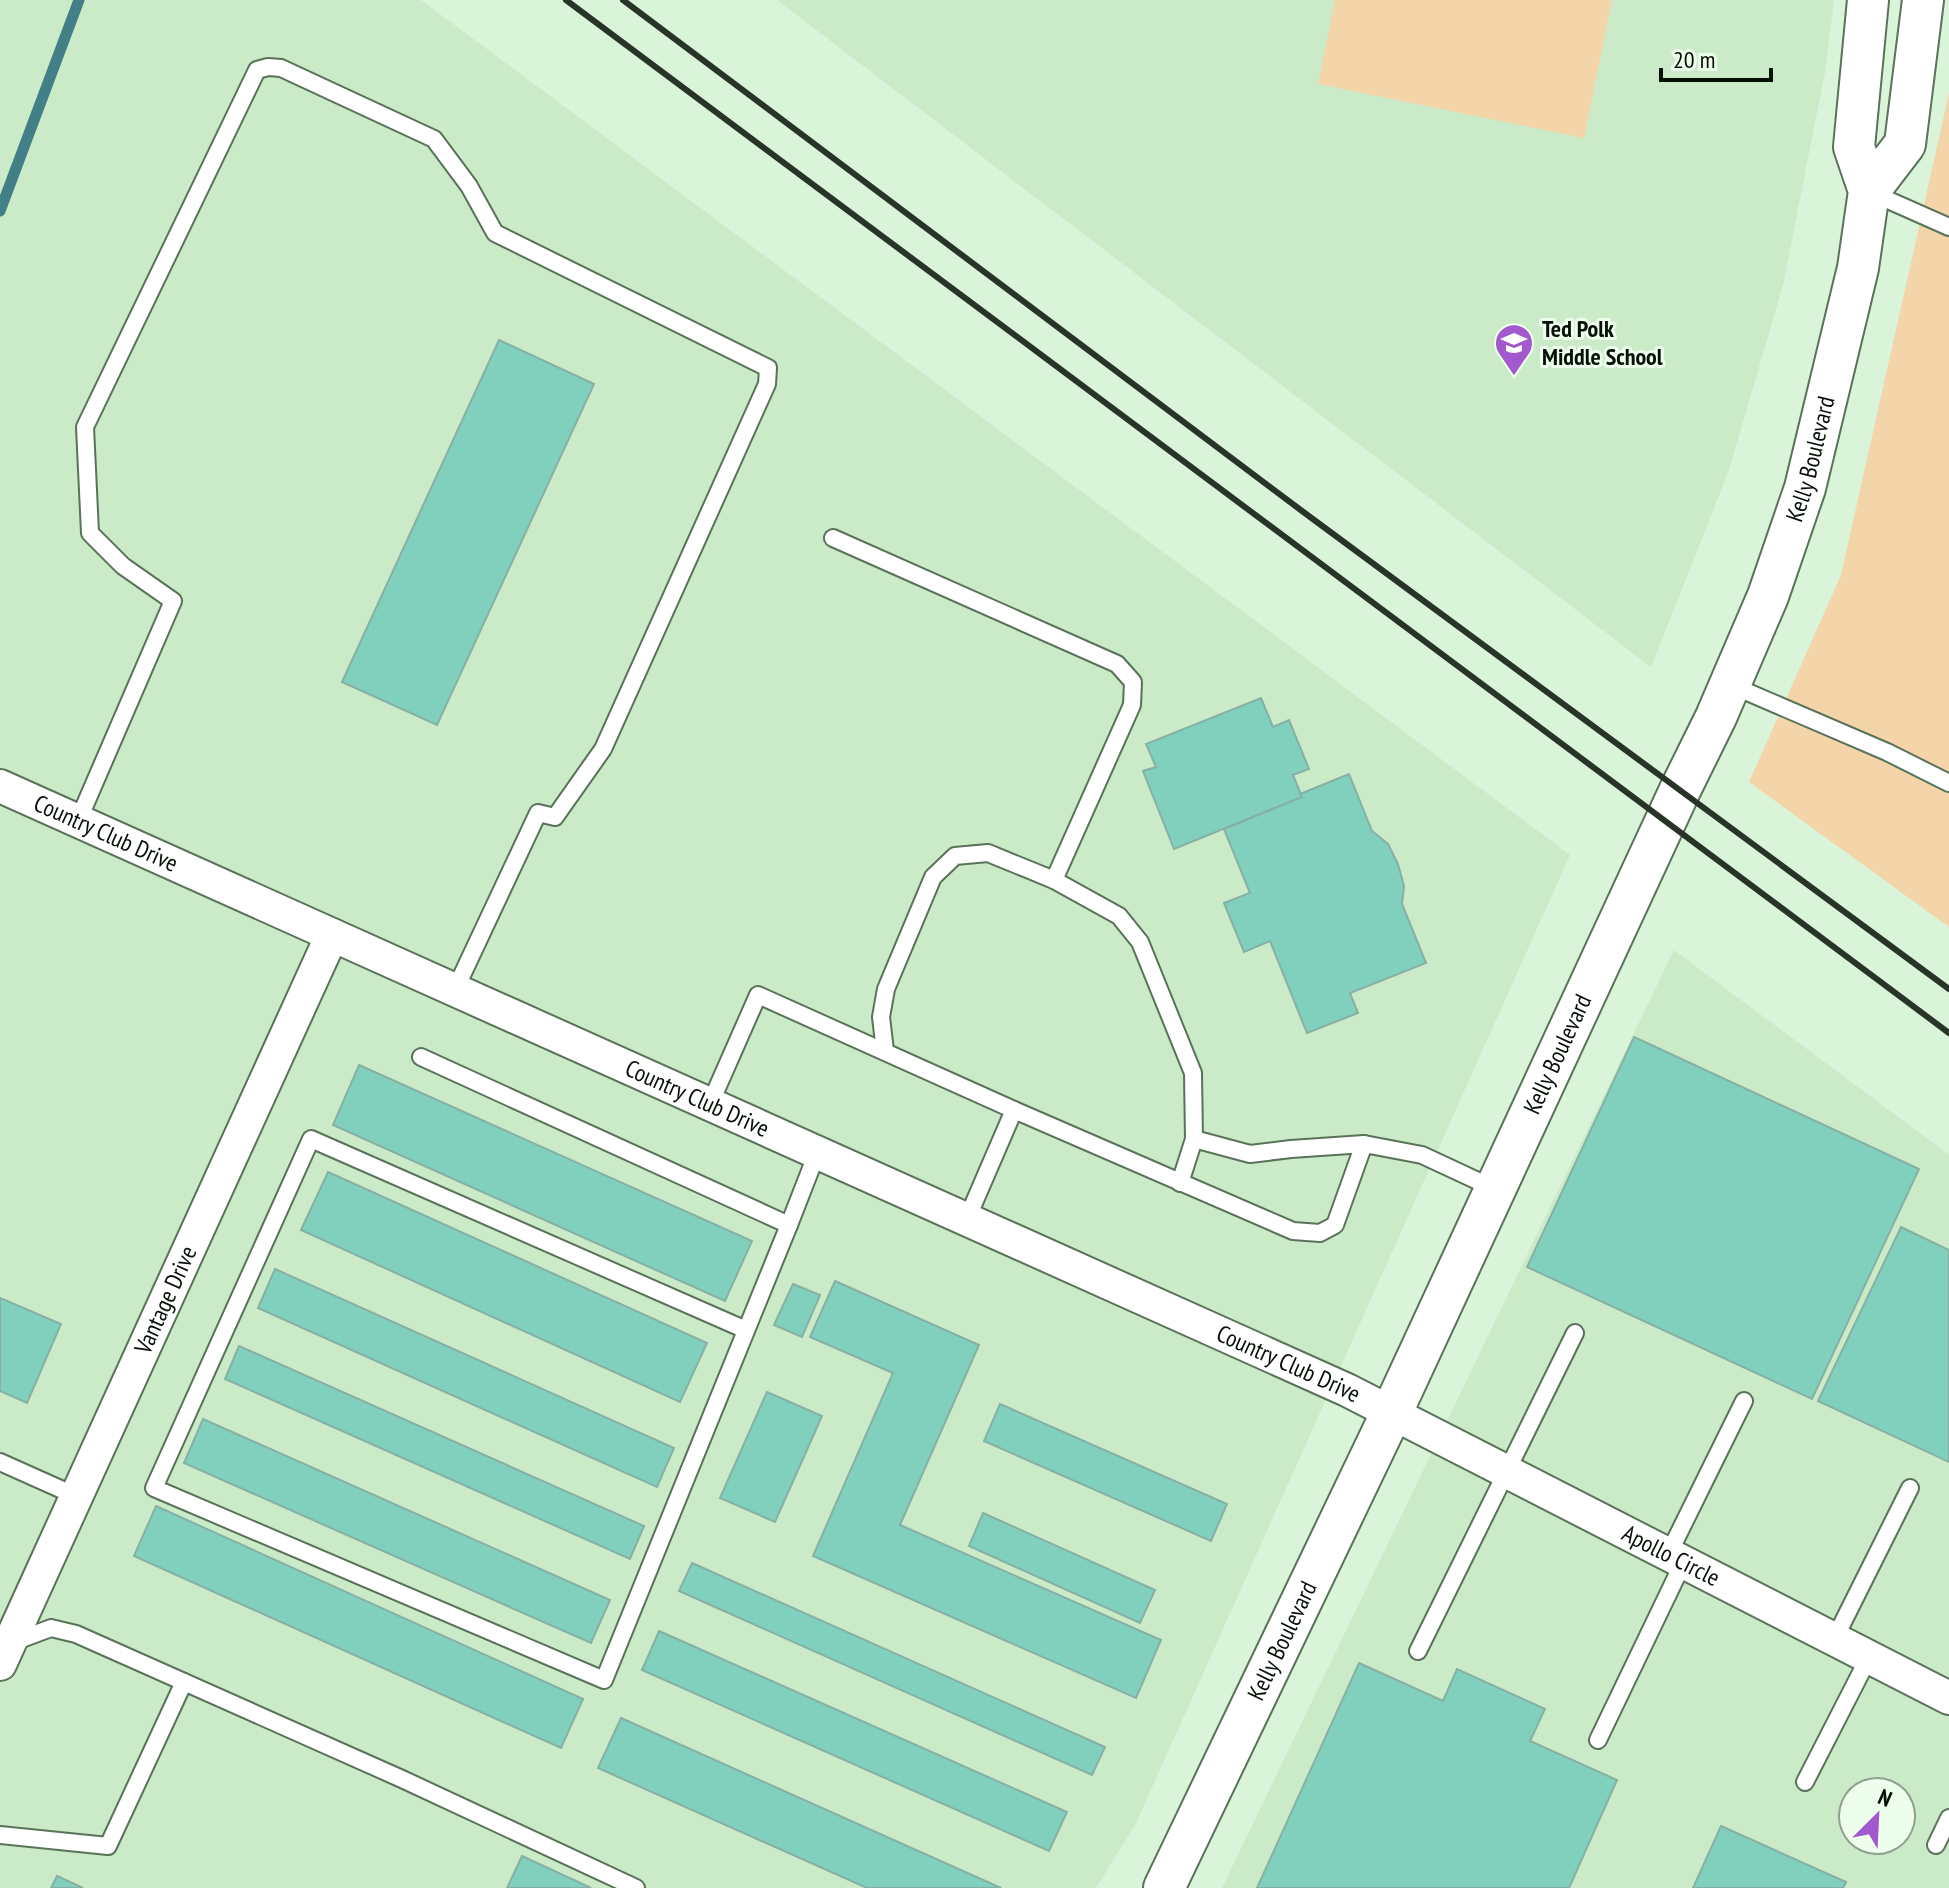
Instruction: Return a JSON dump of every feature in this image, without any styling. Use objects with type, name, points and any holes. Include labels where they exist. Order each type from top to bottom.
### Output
[{"type":"street","name":"Kelly Boulevard","points":[[1164,1888],[1392,1412],[1768,596],[1805,488],[1858,268],[1869,191],[1854,147],[1868,0]]},
{"type":"street","name":"Kelly Boulevard","points":[[1869,191],[1905,144],[1923,0]]},
{"type":"street","name":"Country Club Drive","points":[[0,786],[1392,1412]]},
{"type":"street","name":"Vantage Drive","points":[[5,1654],[332,935]]},
{"type":"street","name":"Apollo Circle","points":[[1392,1412],[1949,1698]]},
{"type":"lane","points":[[78,821],[173,601],[123,566],[90,533],[85,427],[257,70],[281,68],[434,139],[469,186],[495,233],[768,368],[767,384],[603,749],[555,817],[538,813],[455,990]]},
{"type":"lane","points":[[1869,191],[1949,227]]},
{"type":"lane","points":[[833,538],[1117,664],[1133,682],[1132,705],[1054,880]]},
{"type":"lane","points":[[1729,684],[1887,752],[1949,783]]},
{"type":"lane","points":[[885,1051],[881,1017],[886,989],[933,877],[955,856],[988,853],[1054,880],[1119,916],[1140,942],[1193,1073],[1194,1139],[1180,1183]]},
{"type":"lane","points":[[710,1104],[758,995],[1293,1231],[1320,1233],[1335,1225],[1364,1144]]},
{"type":"lane","points":[[421,1057],[789,1225]]},
{"type":"lane","points":[[967,1219],[1014,1110]]},
{"type":"lane","points":[[746,1330],[311,1139],[154,1488],[604,1680],[789,1225],[817,1153]]},
{"type":"lane","points":[[1194,1139],[1250,1154],[1364,1144],[1422,1155],[1495,1189]]},
{"type":"lane","points":[[1418,1651],[1575,1333]]},
{"type":"lane","points":[[1598,1740],[1744,1401]]},
{"type":"lane","points":[[0,1462],[76,1496]]},
{"type":"lane","points":[[1834,1640],[1910,1488]]},
{"type":"lane","points":[[5,1654],[51,1628],[76,1634],[636,1888]]},
{"type":"lane","points":[[1805,1782],[1869,1657]]},
{"type":"lane","points":[[0,1835],[108,1846],[184,1682]]},
{"type":"lane","points":[[1936,1845],[1949,1818]]},
{"type":"shaded area","points":[[0,0],[421,0],[1570,855],[1136,1823],[1096,1888],[0,1888]]},
{"type":"shaded area","name":"Ted Polk Middle School","points":[[777,0],[1834,0],[1825,72],[1783,285],[1729,470],[1651,667]]},
{"type":"shaded area","points":[[1335,0],[1612,0],[1584,138],[1318,84]]},
{"type":"shaded area","points":[[1949,93],[1949,927],[1749,782],[1841,575]]},
{"type":"shaded area","points":[[1674,950],[1949,1155],[1949,1888],[1222,1888]]},
{"type":"building","points":[[499,340],[594,384],[437,725],[342,682]]},
{"type":"building","points":[[1261,698],[1273,727],[1289,720],[1309,769],[1293,775],[1302,797],[1174,849],[1143,771],[1156,767],[1146,744]]},
{"type":"building","points":[[1349,774],[1372,831],[1388,844],[1398,864],[1404,886],[1402,904],[1426,963],[1350,993],[1358,1013],[1307,1033],[1270,941],[1244,952],[1224,903],[1250,893],[1224,829]]},
{"type":"building","points":[[1634,1037],[1919,1169],[1812,1399],[1527,1267]]},
{"type":"building","points":[[359,1065],[752,1241],[725,1301],[333,1125]]},
{"type":"building","points":[[328,1172],[707,1343],[680,1402],[301,1230]]},
{"type":"building","points":[[1901,1227],[1949,1250],[1949,1462],[1818,1401]]},
{"type":"building","points":[[275,1269],[674,1448],[657,1487],[258,1308]]},
{"type":"building","points":[[835,1281],[979,1345],[900,1525],[1161,1640],[1136,1698],[813,1556],[893,1373],[810,1337]]},
{"type":"building","points":[[793,1284],[820,1295],[802,1337],[774,1325]]},
{"type":"building","points":[[0,1298],[61,1324],[27,1403],[0,1391]]},
{"type":"building","points":[[239,1346],[644,1526],[630,1559],[225,1379]]},
{"type":"building","points":[[767,1392],[822,1416],[775,1522],[720,1498]]},
{"type":"building","points":[[1000,1404],[1227,1504],[1211,1541],[984,1441]]},
{"type":"building","points":[[203,1419],[610,1600],[591,1643],[184,1463]]},
{"type":"building","points":[[156,1506],[583,1699],[561,1748],[134,1556]]},
{"type":"building","points":[[983,1513],[1155,1590],[1140,1623],[969,1546]]},
{"type":"building","points":[[692,1563],[1105,1747],[1092,1775],[679,1591]]},
{"type":"building","points":[[659,1631],[1067,1812],[1049,1851],[642,1670]]},
{"type":"building","points":[[1359,1663],[1443,1701],[1457,1669],[1545,1709],[1530,1741],[1617,1780],[1569,1888],[1257,1888]]},
{"type":"building","points":[[621,1718],[1001,1888],[867,1888],[598,1768]]},
{"type":"building","points":[[1721,1826],[1846,1882],[1843,1888],[1693,1888]]},
{"type":"building","points":[[522,1856],[591,1888],[507,1888]]},
{"type":"building","points":[[57,1876],[83,1888],[51,1888]]},
{"type":"waterway","points":[[0,211],[79,0]]},
{"type":"railway","points":[[566,0],[1949,1033]]},
{"type":"railway","points":[[623,0],[1302,511],[1949,989]]},
{"type":"place","name":"Ted Polk Middle School","points":[[1514,377]]}]
